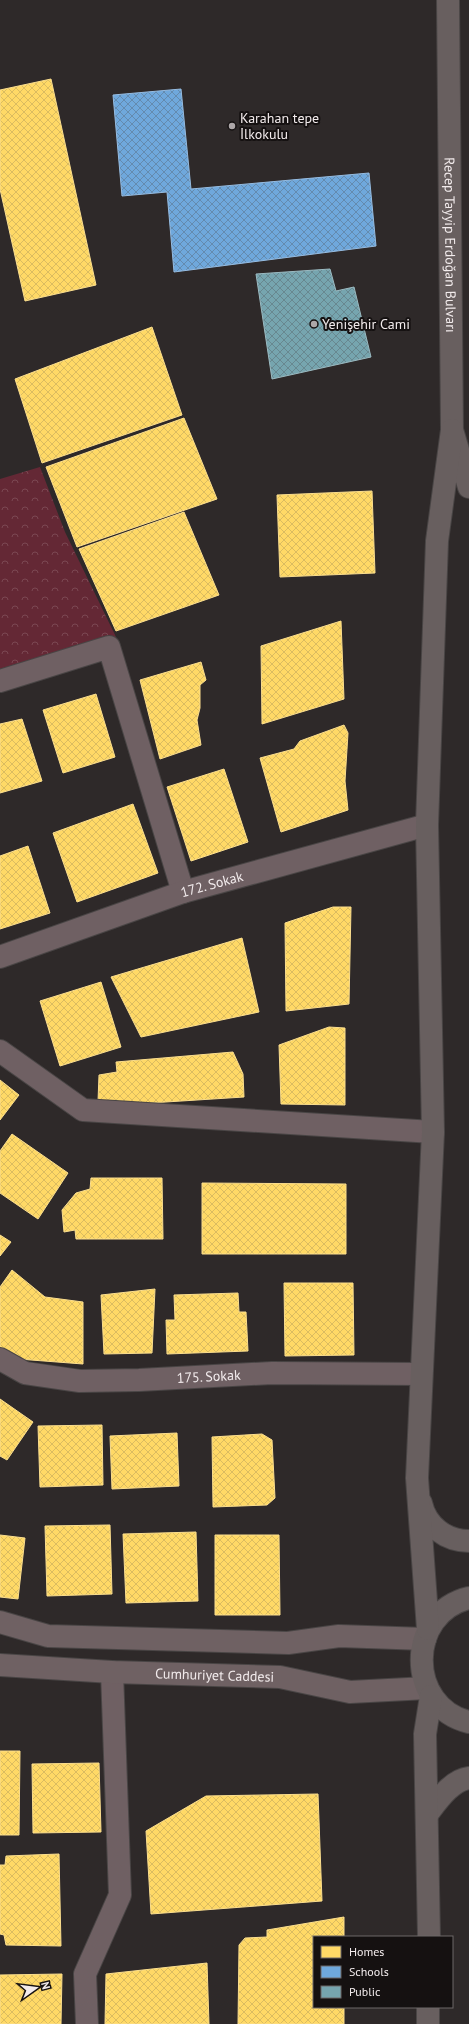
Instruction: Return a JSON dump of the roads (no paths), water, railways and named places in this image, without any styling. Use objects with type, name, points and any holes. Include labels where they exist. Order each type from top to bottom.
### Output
[{"type":"highway","name":"Recep Tayyip Erdoğan Bulvarı","points":[[448,0],[452,430],[469,487]]},
{"type":"highway","points":[[427,1634],[417,1478],[433,1132],[427,825],[438,541],[452,430]]},
{"type":"highway","points":[[417,1478],[422,1505],[434,1528],[447,1538],[469,1542]]},
{"type":"highway","points":[[469,1598],[459,1600],[441,1612],[427,1634],[421,1650],[422,1671],[429,1692],[442,1708],[460,1720],[469,1722]]},
{"type":"highway","points":[[429,1692],[425,1734],[428,1813],[429,1936]]},
{"type":"highway","points":[[428,1813],[439,1798],[462,1779],[469,1778]]},
{"type":"highway","points":[[428,2008],[428,2024]]},
{"type":"main road","points":[[0,1622],[48,1636],[288,1643],[339,1636],[427,1634]]},
{"type":"main road","name":"Cumhuriyet Caddesi","points":[[0,1665],[112,1672],[280,1677],[350,1692],[429,1692]]},
{"type":"street","points":[[0,681],[109,646],[183,892]]},
{"type":"street","name":"172. Sokak","points":[[0,957],[183,892],[427,825]]},
{"type":"street","points":[[0,1051],[82,1110],[433,1132]]},
{"type":"street","name":"175. Sokak","points":[[0,1359],[25,1373],[80,1381],[139,1380],[272,1373],[421,1374]]},
{"type":"street","points":[[87,2024],[85,1974],[120,1895],[112,1672]]},
{"type":"place","name":"Karahan tepe İlkokulu","points":[[232,126]]},
{"type":"place","name":"Yenişehir Cami","points":[[314,324]]}]
